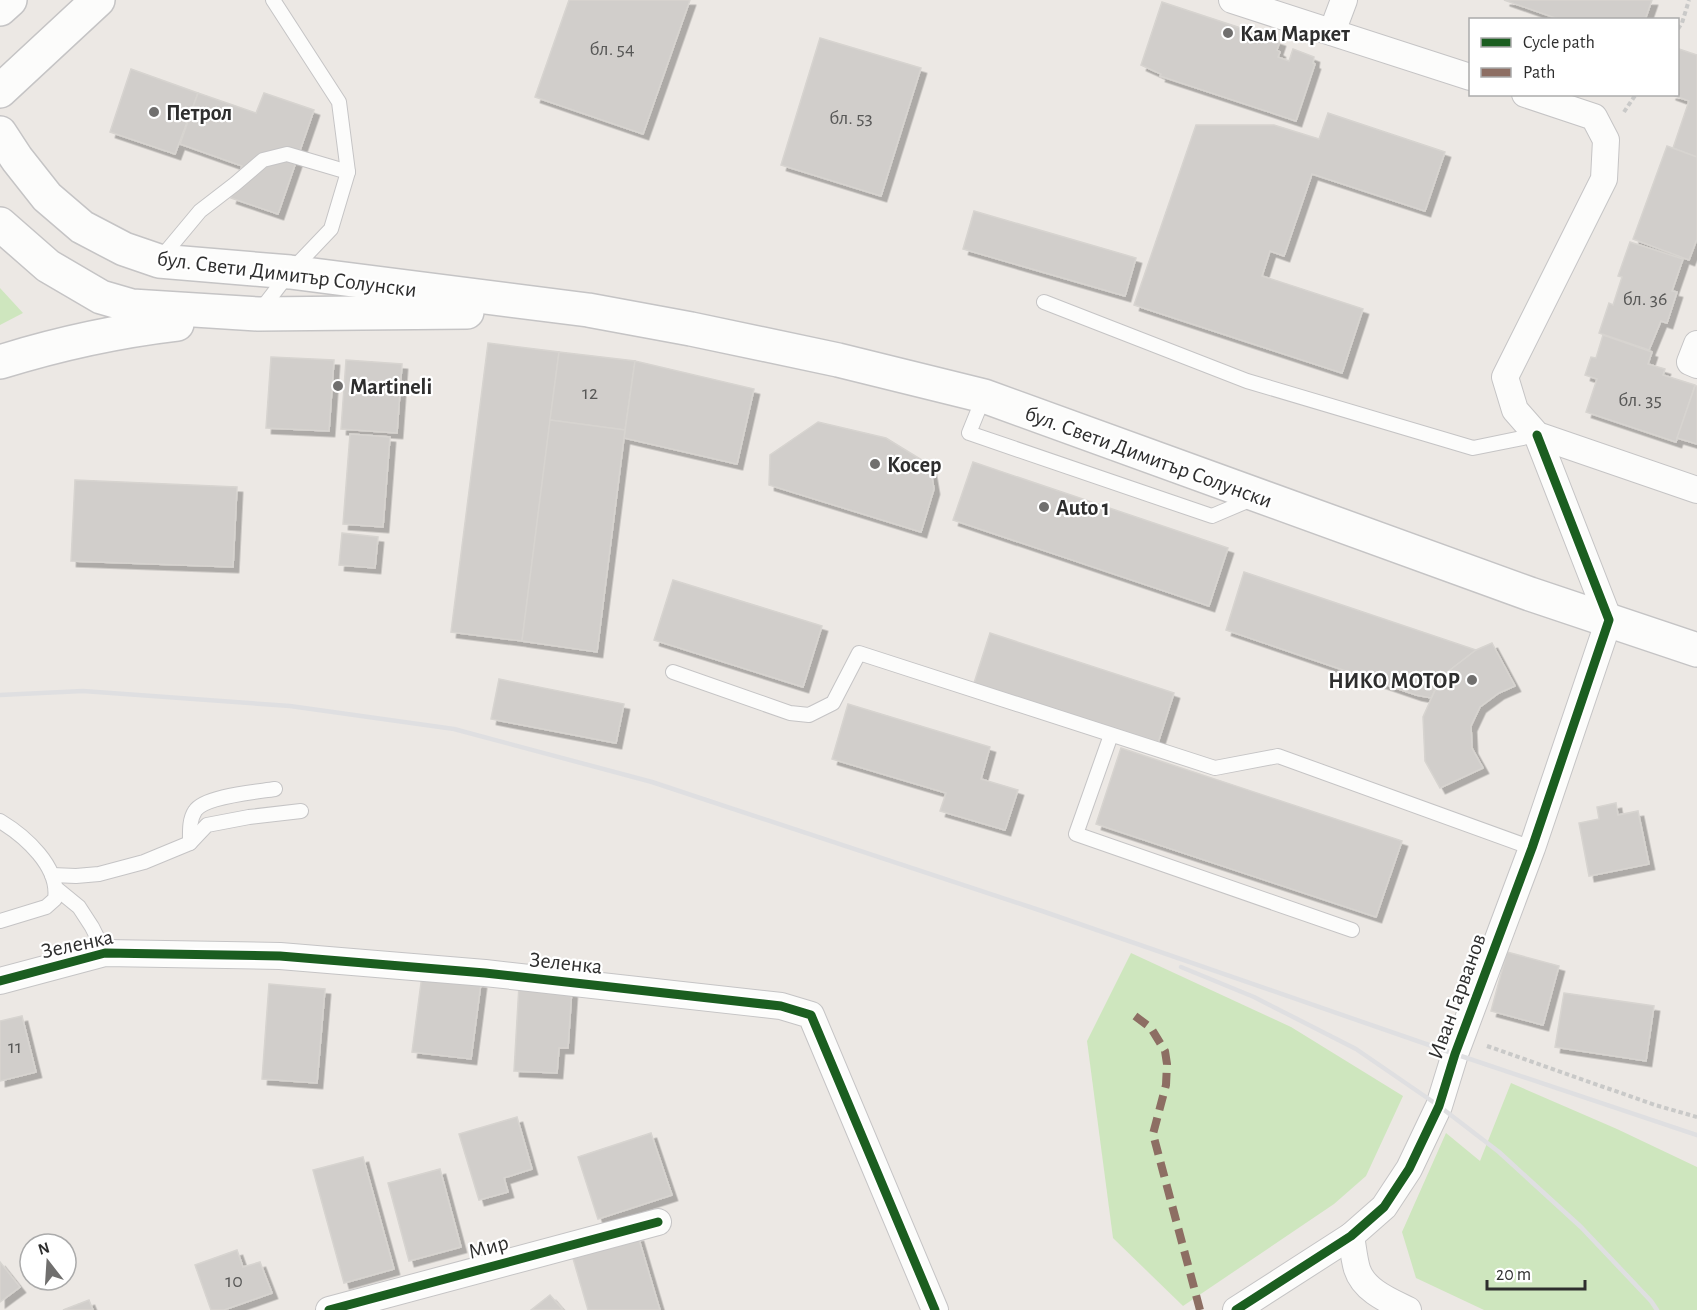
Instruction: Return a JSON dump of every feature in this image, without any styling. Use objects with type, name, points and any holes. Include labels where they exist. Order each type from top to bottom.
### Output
[{"type":"main road","points":[[0,9],[10,0]]},
{"type":"main road","points":[[0,91],[98,0]]},
{"type":"main road","name":"бул. Свети Димитър Солунски","points":[[0,133],[47,197],[82,227],[124,249],[159,261],[290,272],[588,310],[838,360],[984,396],[1530,594],[1697,650]]},
{"type":"main road","name":"бул. Свети Димитър Солунски","points":[[0,224],[48,267],[101,297],[132,306],[258,314],[588,310]]},
{"type":"main road","points":[[0,362],[124,331],[258,314]]},
{"type":"street","points":[[1232,0],[1469,77]]},
{"type":"street","points":[[1332,32],[1344,0]]},
{"type":"street","points":[[1531,96],[1593,117],[1606,140],[1604,179],[1505,377],[1515,410],[1537,435],[1609,620]]},
{"type":"street","points":[[1697,344],[1690,362],[1697,364]]},
{"type":"street","points":[[1537,435],[1697,490]]},
{"type":"street","name":"Иван Гарванов","points":[[1236,1310],[1351,1236],[1384,1208],[1409,1169],[1439,1106],[1461,1037],[1532,848],[1609,620]]},
{"type":"street","name":"Зеленка","points":[[0,981],[105,953],[280,956],[485,973],[781,1006],[811,1015],[934,1310]]},
{"type":"street","name":"Мир","points":[[329,1310],[407,1300],[658,1222]]},
{"type":"street","points":[[1351,1236],[1356,1268],[1360,1277],[1382,1296],[1408,1310]]},
{"type":"lane","points":[[258,314],[290,272],[331,229],[348,172],[339,102],[273,0]]},
{"type":"lane","points":[[159,261],[200,211],[262,160],[287,154],[348,172]]},
{"type":"lane","points":[[1044,302],[1247,381],[1473,448],[1537,435]]},
{"type":"lane","points":[[673,672],[790,713],[809,715],[833,703],[859,653],[1215,768],[1278,756],[1532,848]]},
{"type":"lane","points":[[1112,735],[1076,834],[1352,930]]},
{"type":"lane","points":[[190,843],[191,820],[195,810],[202,803],[275,789]]},
{"type":"lane","points":[[52,875],[99,874],[144,862],[190,843],[201,830],[215,823],[301,811]]},
{"type":"lane","points":[[0,821],[31,846],[48,866],[57,889],[55,899],[46,907],[0,921]]},
{"type":"lane","points":[[57,889],[79,906],[105,953]]},
{"type":"path","points":[[1679,27],[1689,0]]},
{"type":"path","points":[[1461,1037],[1654,1105],[1697,1117]]},
{"type":"green space","points":[[0,288],[23,313],[0,325]]},
{"type":"green space","points":[[1131,953],[1291,1027],[1403,1096],[1366,1176],[1334,1204],[1183,1306],[1113,1238],[1087,1041]]},
{"type":"green space","points":[[1511,1083],[1697,1167],[1697,1310],[1484,1310],[1416,1278],[1402,1232],[1446,1133],[1480,1161]]},
{"type":"building","points":[[569,0],[690,0],[643,134],[535,97]]},
{"type":"building","points":[[1504,0],[1652,0],[1646,18],[1555,18]]},
{"type":"building","points":[[1162,2],[1280,41],[1277,50],[1280,52],[1278,57],[1289,61],[1293,49],[1314,57],[1313,63],[1315,64],[1296,121],[1160,76],[1161,74],[1141,65]]},
{"type":"building","points":[[820,38],[921,68],[881,196],[781,165]]},
{"type":"building","points":[[1679,49],[1697,55],[1697,157],[1673,148],[1689,101],[1675,96],[1679,96]]},
{"type":"building","points":[[131,69],[198,93],[175,154],[110,132]]},
{"type":"building","points":[[198,93],[256,113],[264,93],[314,110],[278,214],[231,198],[242,166],[180,144]]},
{"type":"building","points":[[1328,113],[1445,152],[1425,211],[1312,174],[1284,256],[1270,251],[1262,276],[1363,309],[1342,373],[1134,305],[1196,125],[1274,125],[1319,139]]},
{"type":"building","points":[[1667,146],[1697,157],[1697,239],[1689,260],[1633,239]]},
{"type":"building","points":[[974,211],[1136,258],[1125,296],[963,249]]},
{"type":"building","points":[[1630,242],[1683,259],[1672,291],[1677,292],[1667,323],[1661,321],[1649,350],[1599,333],[1609,303],[1613,305],[1622,277],[1618,276]]},
{"type":"building","points":[[1603,335],[1652,352],[1648,364],[1665,369],[1663,375],[1695,385],[1676,442],[1586,412],[1597,379],[1585,375],[1591,357],[1596,358]]},
{"type":"building","points":[[488,343],[559,352],[522,641],[451,632]]},
{"type":"building","points":[[559,352],[635,361],[625,430],[550,420]]},
{"type":"building","points":[[271,357],[334,360],[329,431],[266,428]]},
{"type":"building","points":[[346,360],[402,364],[397,433],[341,429]]},
{"type":"building","points":[[635,361],[754,389],[737,464],[624,438]]},
{"type":"building","points":[[1695,386],[1697,386],[1697,444],[1677,438]]},
{"type":"building","points":[[550,420],[625,430],[597,652],[522,641]]},
{"type":"building","points":[[818,422],[886,438],[930,465],[934,489],[921,532],[769,485],[770,455]]},
{"type":"building","points":[[350,434],[390,437],[383,527],[343,524]]},
{"type":"building","points":[[973,462],[1228,548],[1209,606],[953,520]]},
{"type":"building","points":[[75,480],[237,487],[233,567],[71,561]]},
{"type":"building","points":[[342,533],[378,537],[375,568],[339,565]]},
{"type":"building","points":[[1244,572],[1476,650],[1441,677],[1431,698],[1416,695],[1226,630]]},
{"type":"building","points":[[673,580],[822,626],[803,687],[654,640]]},
{"type":"building","points":[[990,633],[1174,693],[1158,743],[974,683]]},
{"type":"building","points":[[1492,643],[1515,686],[1499,693],[1480,707],[1471,726],[1472,748],[1483,768],[1440,788],[1425,761],[1423,717],[1441,677],[1476,650]]},
{"type":"building","points":[[499,679],[624,704],[616,743],[491,719]]},
{"type":"building","points":[[848,704],[990,747],[981,779],[1018,790],[1005,830],[940,811],[946,793],[832,759]]},
{"type":"building","points":[[1121,748],[1402,841],[1376,917],[1096,824]]},
{"type":"building","points":[[1616,803],[1618,815],[1638,811],[1649,864],[1589,876],[1579,823],[1599,819],[1597,807]]},
{"type":"building","points":[[1507,952],[1559,966],[1543,1025],[1491,1011]]},
{"type":"building","points":[[422,975],[481,983],[471,1059],[412,1052]]},
{"type":"building","points":[[269,984],[325,989],[317,1083],[262,1079]]},
{"type":"building","points":[[519,985],[572,988],[568,1048],[559,1048],[557,1073],[514,1071]]},
{"type":"building","points":[[1564,993],[1654,1006],[1646,1061],[1555,1047]]},
{"type":"building","points":[[22,1016],[36,1072],[0,1081],[0,1021]]},
{"type":"building","points":[[517,1117],[532,1169],[504,1178],[508,1192],[479,1200],[459,1134]]},
{"type":"building","points":[[651,1133],[672,1195],[598,1219],[578,1157]]},
{"type":"building","points":[[363,1157],[394,1269],[344,1283],[313,1170]]},
{"type":"building","points":[[440,1169],[461,1247],[409,1261],[388,1183]]},
{"type":"building","points":[[638,1236],[660,1310],[588,1310],[572,1255]]},
{"type":"building","points":[[237,1250],[243,1267],[260,1262],[272,1293],[224,1310],[211,1310],[195,1265]]},
{"type":"building","points":[[0,1262],[18,1284],[18,1288],[0,1302]]},
{"type":"building","points":[[550,1295],[563,1310],[531,1310]]},
{"type":"building","points":[[89,1300],[93,1310],[63,1310]]},
{"type":"railway","points":[[0,695],[83,691],[290,706],[454,729],[652,782],[1042,911],[1697,1135]]},
{"type":"railway","points":[[1181,967],[1254,997],[1356,1049],[1439,1106],[1499,1152],[1581,1227],[1657,1310]]},
{"type":"marked path","points":[[1135,1016],[1151,1028],[1165,1051],[1166,1085],[1153,1134],[1200,1310]]},
{"type":"cycle path","points":[[1236,1310],[1351,1236],[1384,1207],[1409,1169],[1439,1106],[1455,1054],[1532,848],[1609,620],[1537,435]]},
{"type":"cycle path","points":[[0,981],[105,953],[280,956],[485,973],[781,1006],[811,1015],[935,1310]]},
{"type":"cycle path","points":[[329,1310],[658,1222]]},
{"type":"place","name":"Кам Маркет","points":[[1228,33]]},
{"type":"place","name":"Петрол","points":[[154,112]]},
{"type":"place","name":"Martineli","points":[[338,386]]},
{"type":"place","name":"Косер","points":[[875,464]]},
{"type":"place","name":"Auto 1","points":[[1044,507]]},
{"type":"place","name":"НИКО МОТОР","points":[[1472,680]]}]
